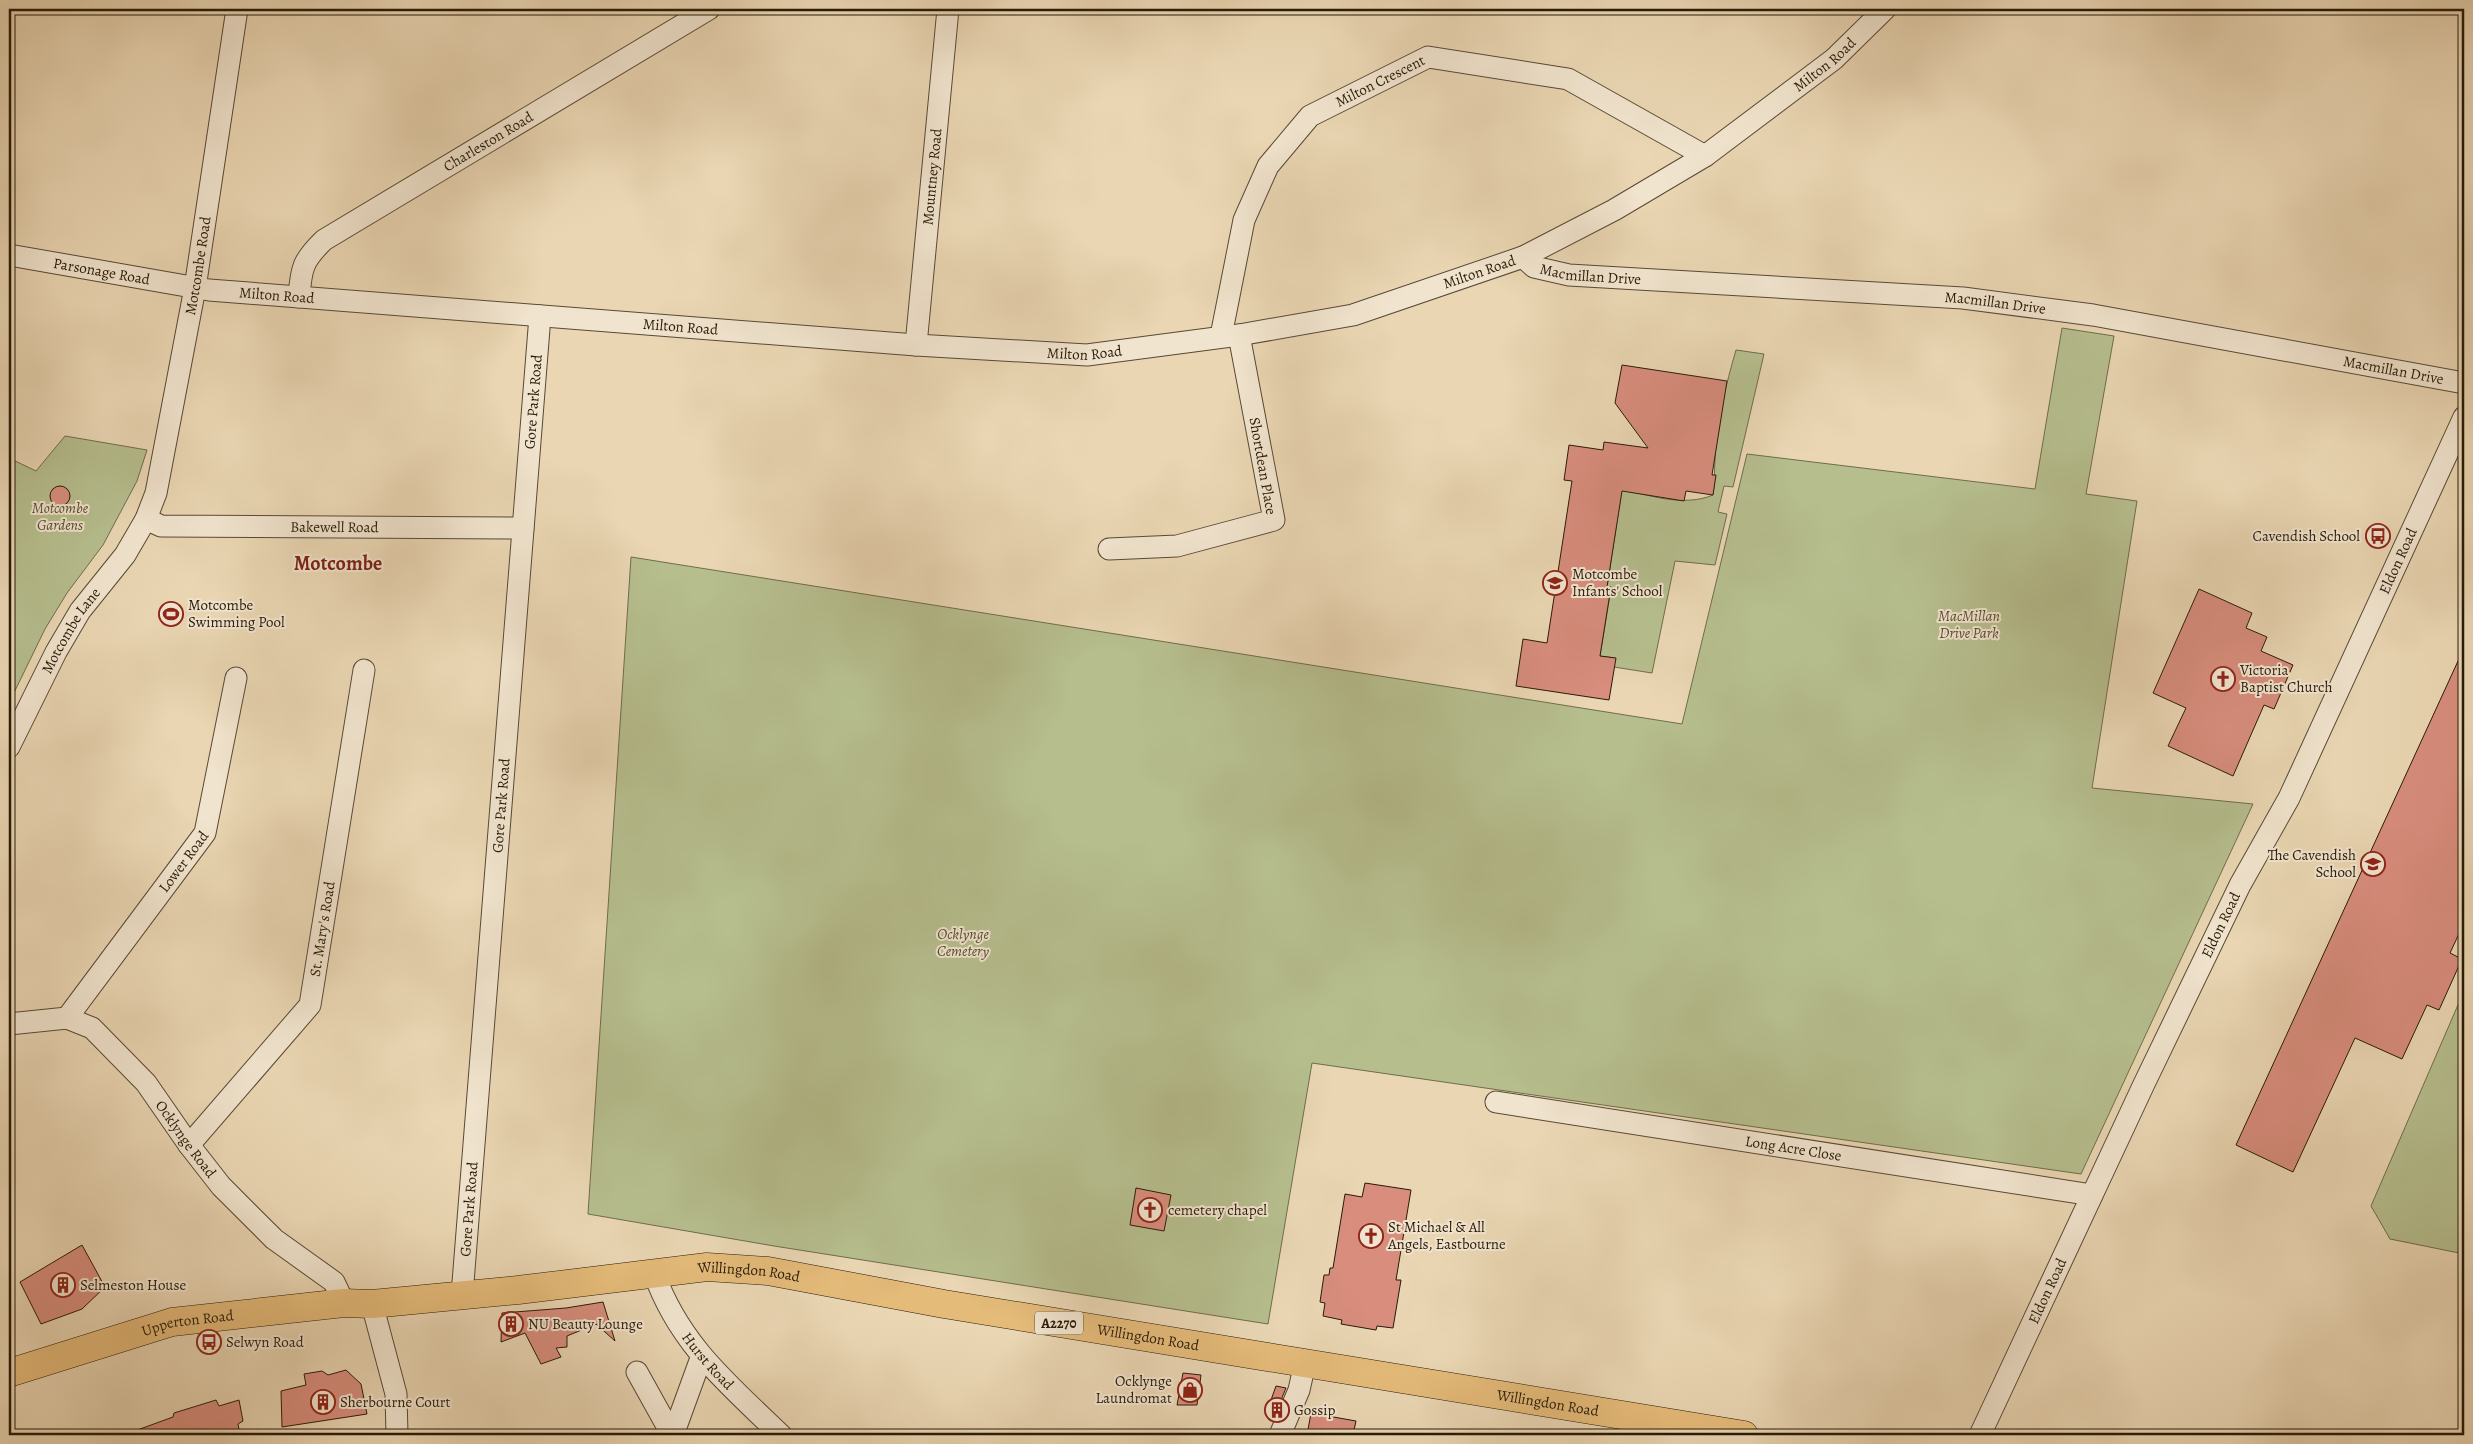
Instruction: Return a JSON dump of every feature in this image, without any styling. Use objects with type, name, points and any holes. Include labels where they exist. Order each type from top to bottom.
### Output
[{"type":"main road","name":"Willingdon Road","points":[[372,1304],[707,1267],[768,1271],[944,1304],[1744,1435]]},
{"type":"main road","name":"Upperton Road","points":[[9,1373],[172,1322],[344,1303],[372,1304]]},
{"type":"street","name":"Motcombe Road","points":[[146,520],[156,493],[195,288],[237,9]]},
{"type":"street","name":"Charleston Road","points":[[299,297],[301,275],[307,256],[324,240],[709,9]]},
{"type":"street","name":"Mountney Road","points":[[916,345],[948,9]]},
{"type":"street","name":"Milton Road","points":[[195,288],[916,345],[1087,355],[1353,316],[1523,257],[1614,210],[1705,156],[1834,59],[1885,9]]},
{"type":"street","name":"Milton Crescent","points":[[1230,335],[1244,220],[1268,166],[1310,116],[1428,58],[1568,79],[1705,156]]},
{"type":"street","name":"Parsonage Road","points":[[9,255],[195,288]]},
{"type":"street","name":"Macmillan Drive","points":[[1523,257],[1534,267],[1569,275],[1973,299],[2093,316],[2464,383]]},
{"type":"street","name":"Gore Park Road","points":[[462,1295],[540,316]]},
{"type":"street","name":"Shortdean Place","points":[[1108,549],[1177,546],[1274,520],[1230,335]]},
{"type":"street","name":"Eldon Road","points":[[1980,1435],[2092,1195],[2240,886],[2289,798],[2464,417]]},
{"type":"street","name":"Bakewell Road","points":[[146,520],[161,526],[523,528]]},
{"type":"street","name":"Motcombe Lane","points":[[9,748],[56,652],[80,611],[124,555],[146,520]]},
{"type":"street","name":"St. Mary's Road","points":[[189,1145],[310,1005],[364,670]]},
{"type":"street","name":"Lower Road","points":[[67,1018],[205,834],[236,678]]},
{"type":"street","name":"Ocklynge Road","points":[[9,1024],[67,1018],[92,1028],[146,1082],[189,1145],[221,1186],[274,1239],[334,1282],[344,1303]]},
{"type":"street","name":"Long Acre Close","points":[[1496,1102],[2092,1195]]},
{"type":"street","name":"Hurst Road","points":[[654,1273],[677,1324],[701,1358],[780,1435]]},
{"type":"street","points":[[372,1304],[396,1394],[397,1435]]},
{"type":"street","points":[[672,1435],[701,1358]]},
{"type":"street","points":[[1280,1435],[1299,1390],[1305,1363]]},
{"type":"street","points":[[637,1372],[672,1435]]},
{"type":"green space","name":"Ocklynge Cemetery","points":[[2062,328],[2114,336],[2086,494],[2137,501],[2092,788],[2253,804],[2081,1174],[1312,1063],[1268,1324],[774,1246],[588,1214],[631,557],[1682,724],[1747,454],[2035,489]]},
{"type":"green space","points":[[1736,350],[1764,354],[1733,487],[1724,486],[1718,512],[1727,514],[1715,565],[1675,561],[1652,673],[1614,667],[1615,658],[1600,656],[1611,588],[1607,587],[1622,489],[1679,500],[1691,500],[1713,495],[1719,419]]},
{"type":"green space","name":"Motcombe Gardens","points":[[65,436],[147,450],[137,481],[103,545],[67,593],[45,629],[9,703],[9,458],[36,471]]},
{"type":"green space","points":[[2464,991],[2464,1254],[2390,1239],[2371,1206]]},
{"type":"building","points":[[1622,365],[1727,381],[1712,475],[1716,475],[1713,495],[1686,491],[1684,501],[1622,491],[1607,587],[1611,587],[1600,656],[1616,658],[1609,700],[1516,686],[1523,639],[1547,643],[1572,481],[1564,480],[1569,445],[1603,450],[1604,442],[1648,448],[1615,403]]},
{"type":"building","points":[[60,486],[67,489],[70,496],[67,503],[60,506],[53,503],[50,496],[53,489]]},
{"type":"building","name":"Victoria Baptist Church","points":[[2199,589],[2252,613],[2246,628],[2267,637],[2261,651],[2293,665],[2274,709],[2264,705],[2233,776],[2168,746],[2186,708],[2153,693]]},
{"type":"building","points":[[2464,648],[2464,923],[2450,953],[2462,959],[2439,1010],[2427,1005],[2402,1059],[2355,1038],[2293,1172],[2236,1145]]},
{"type":"building","name":"St Michael & All Angels, Eastbourne","points":[[1365,1183],[1411,1190],[1396,1280],[1401,1280],[1393,1328],[1377,1326],[1376,1330],[1341,1324],[1342,1320],[1323,1316],[1325,1303],[1320,1302],[1324,1275],[1329,1275],[1330,1268],[1333,1268],[1345,1194],[1362,1197]]},
{"type":"building","name":"cemetery chapel","points":[[1136,1188],[1171,1195],[1164,1231],[1130,1225]]},
{"type":"building","name":"Selmeston House","points":[[82,1245],[105,1287],[82,1309],[41,1324],[20,1282]]},
{"type":"building","points":[[603,1302],[615,1341],[596,1324],[567,1336],[567,1347],[556,1348],[561,1357],[541,1364],[525,1333],[501,1342],[502,1313],[566,1308]]},
{"type":"building","name":"Sherbourne Court","points":[[346,1370],[361,1384],[367,1414],[282,1427],[281,1391],[306,1385],[304,1374],[322,1371],[328,1375]]},
{"type":"building","name":"Ocklynge Laundromat","points":[[1183,1373],[1201,1375],[1197,1405],[1177,1405]]},
{"type":"building","points":[[1276,1386],[1286,1388],[1274,1417],[1266,1414]]},
{"type":"building","points":[[216,1400],[219,1406],[239,1400],[243,1421],[238,1424],[240,1435],[130,1435],[129,1433],[173,1417],[174,1413]]},
{"type":"building","points":[[1311,1413],[1356,1421],[1353,1435],[1307,1435]]},
{"type":"place","name":"Cavendish School","points":[[2378,536]]},
{"type":"place","name":"Motcombe Infants' School","points":[[1555,583]]},
{"type":"place","name":"Motcombe Swimming Pool","points":[[171,614]]},
{"type":"place","name":"Victoria Baptist Church","points":[[2223,679]]},
{"type":"place","name":"The Cavendish School","points":[[2373,864]]},
{"type":"place","name":"cemetery chapel","points":[[1150,1210]]},
{"type":"place","name":"St Michael & All Angels, Eastbourne","points":[[1371,1236]]},
{"type":"place","name":"Selmeston House","points":[[63,1285]]},
{"type":"place","name":"NU Beauty Lounge","points":[[511,1324]]},
{"type":"place","name":"Selwyn Road","points":[[209,1342]]},
{"type":"place","name":"Ocklynge Laundromat","points":[[1190,1390]]},
{"type":"place","name":"Sherbourne Court","points":[[323,1402]]},
{"type":"place","name":"Gossip","points":[[1277,1410]]},
{"type":"district","name":"Motcombe","points":[[338,563]]},
{"type":"park label","name":"MacMillan Drive Park","points":[[1969,624]]}]
